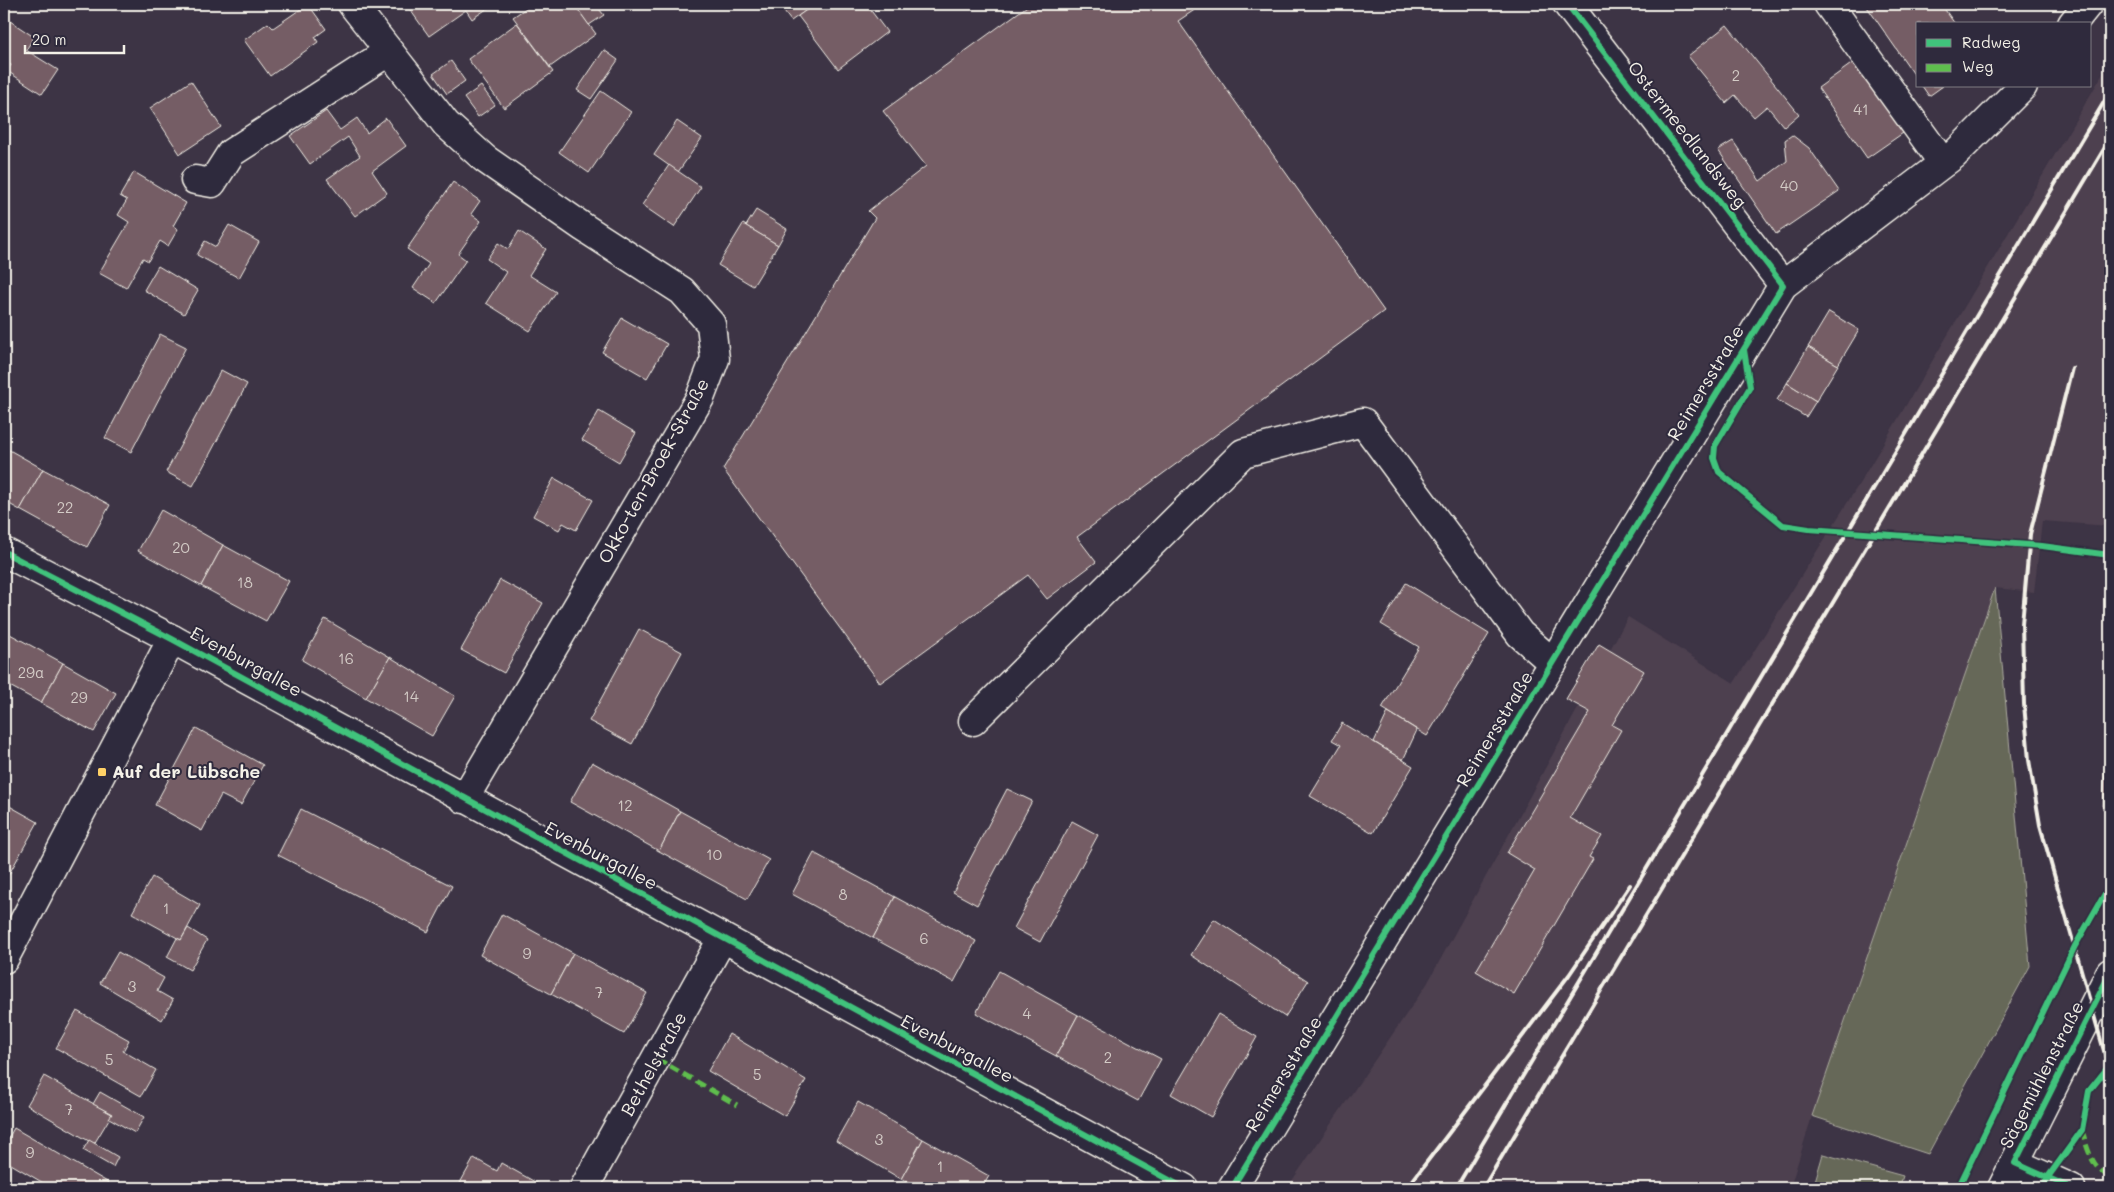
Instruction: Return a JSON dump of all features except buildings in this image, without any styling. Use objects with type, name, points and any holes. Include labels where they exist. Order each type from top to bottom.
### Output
[{"type":"street","name":"Okko-ten-Broek-Straße","points":[[352,4],[446,124],[485,159],[583,227],[682,291],[711,324],[715,360],[700,398],[464,799]]},
{"type":"street","name":"Ostermeedlandsweg","points":[[1567,4],[1783,285]]},
{"type":"street","points":[[1828,4],[1943,163]]},
{"type":"street","points":[[2074,22],[2088,4]]},
{"type":"street","points":[[195,180],[212,183],[231,153],[388,52]]},
{"type":"street","name":"Reimersstraße","points":[[1232,1188],[1783,285],[1943,163],[2021,88]]},
{"type":"street","points":[[973,721],[1243,452],[1363,422],[1520,634],[1553,663]]},
{"type":"street","name":"Evenburgallee","points":[[4,552],[172,639],[1184,1188]]},
{"type":"street","points":[[4,959],[172,639]]},
{"type":"street","name":"Bethelstraße","points":[[584,1188],[722,939]]},
{"type":"street","name":"Sägemühlenstraße","points":[[2071,1188],[2015,1163],[2110,973]]},
{"type":"street","points":[[2002,1188],[2015,1163]]},
{"type":"shaded area","points":[[2110,62],[2110,526],[2042,521],[2034,592],[1995,588],[1812,1116],[1790,1188],[1287,1188],[1427,984],[1628,617],[1734,683],[1861,481]]},
{"type":"green space","points":[[1995,588],[2030,966],[1928,1154],[1812,1116]]},
{"type":"green space","points":[[1823,1154],[1903,1176],[1899,1188],[1813,1188]]},
{"type":"railway","points":[[1456,1188],[2110,92]]},
{"type":"railway","points":[[1483,1188],[2110,139]]},
{"type":"railway","points":[[2072,368],[2030,534],[2022,624],[2024,704],[2029,760],[2040,825],[2110,1072]]},
{"type":"railway","points":[[1407,1188],[1569,975],[1630,885]]},
{"type":"marked path","points":[[657,1059],[737,1105]]},
{"type":"marked path","points":[[2082,1130],[2091,1157],[2099,1169],[2110,1176]]},
{"type":"cycle path","points":[[1232,1188],[1783,285],[1567,4]]},
{"type":"cycle path","points":[[1744,350],[1750,387],[1715,446],[1714,458],[1719,472],[1783,525],[1809,529],[2042,546],[2110,555]]},
{"type":"cycle path","points":[[4,552],[172,639],[1184,1188]]},
{"type":"cycle path","points":[[1958,1188],[2075,946],[2110,885]]},
{"type":"cycle path","points":[[2071,1188],[2015,1163],[2110,973]]},
{"type":"cycle path","points":[[2043,1188],[2048,1177],[2082,1130],[2089,1091],[2110,1065]]},
{"type":"place","name":"Auf der Lübsche","points":[[102,772]]}]
